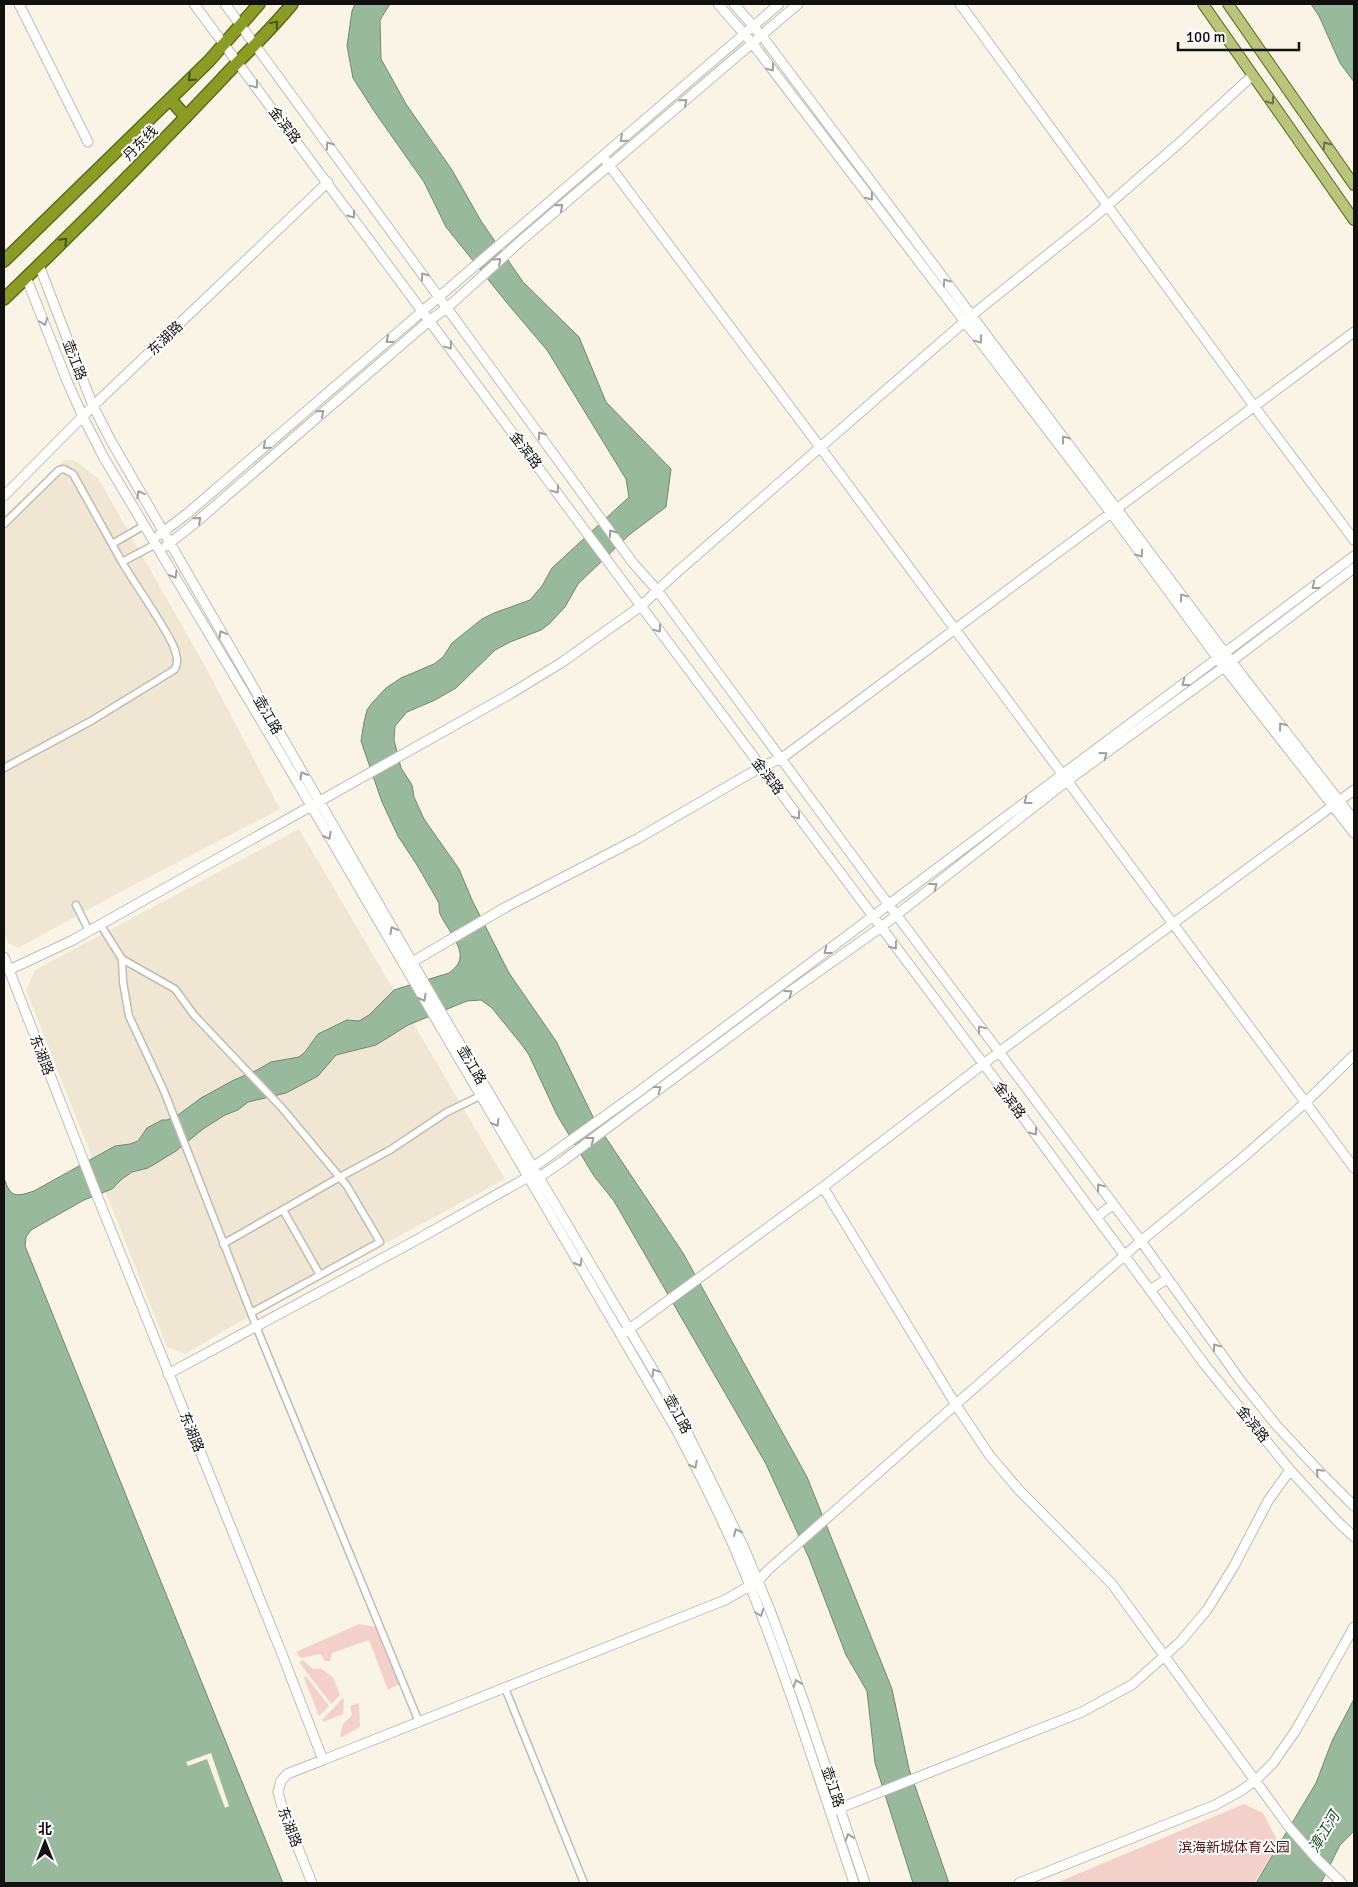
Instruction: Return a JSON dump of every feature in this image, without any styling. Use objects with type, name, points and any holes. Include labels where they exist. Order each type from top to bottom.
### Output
[{"type":"highway","name":"丹东线","points":[[4,261],[225,44],[259,4]]},
{"type":"highway","name":"丹东线","points":[[4,299],[186,117],[256,45],[292,4]]},
{"type":"highway","points":[[170,98],[186,117]]},
{"type":"main road","points":[[19,4],[88,142]]},
{"type":"main road","name":"金滨路","points":[[194,4],[1097,1217],[1205,1365],[1290,1470],[1337,1522],[1354,1537]]},
{"type":"main road","name":"金滨路","points":[[225,4],[633,564],[657,590],[782,758],[889,905],[1141,1242],[1240,1380],[1277,1426],[1354,1506]]},
{"type":"main road","points":[[718,4],[752,43],[968,319],[1228,664],[1337,804],[1354,833]]},
{"type":"main road","points":[[734,4],[762,36],[968,319]]},
{"type":"main road","points":[[156,544],[163,532],[196,507],[779,4]]},
{"type":"main road","points":[[156,544],[170,543],[430,320],[447,308],[523,238],[798,4]]},
{"type":"main road","points":[[960,4],[1354,540]]},
{"type":"main road","points":[[1203,4],[1354,220]]},
{"type":"main road","points":[[1228,4],[1354,186]]},
{"type":"main road","points":[[9,970],[89,931],[510,694],[561,663],[641,606],[968,319],[1107,206],[1177,145],[1252,75]]},
{"type":"main road","points":[[603,157],[1354,1168]]},
{"type":"main road","name":"东湖路","points":[[4,496],[93,406],[328,182]]},
{"type":"main road","name":"壶江路","points":[[39,265],[93,406],[144,501],[170,543],[314,803]]},
{"type":"main road","name":"壶江路","points":[[26,277],[62,370],[104,458],[314,803],[531,1176],[677,1431],[706,1487],[750,1586],[795,1707],[854,1883]]},
{"type":"main road","points":[[408,964],[506,907],[637,839],[761,767],[782,758],[1354,332]]},
{"type":"main road","points":[[168,1374],[412,1243],[531,1176],[563,1161],[897,915],[1065,778],[1354,556]]},
{"type":"main road","points":[[531,1176],[556,1151],[889,905],[1065,778],[1228,664],[1354,568]]},
{"type":"main road","points":[[621,1336],[823,1187],[999,1052],[1354,790]]},
{"type":"main road","points":[[1337,804],[1354,820]]},
{"type":"main road","name":"东湖路","points":[[4,957],[98,1198],[277,1640],[323,1760],[287,1774],[281,1781],[278,1792],[283,1810],[312,1883]]},
{"type":"main road","name":"壶江路","points":[[440,1019],[480,1096],[629,1330],[689,1436],[744,1548],[758,1581],[804,1702],[865,1883]]},
{"type":"main road","points":[[323,1760],[725,1600],[758,1581],[768,1570],[1141,1242],[1305,1103],[1354,1056]]},
{"type":"main road","points":[[823,1187],[956,1406],[999,1469],[1112,1584],[1290,1827],[1317,1859],[1342,1883]]},
{"type":"main road","points":[[1097,1217],[1113,1204]]},
{"type":"main road","points":[[1150,1290],[1167,1279]]},
{"type":"main road","points":[[830,1812],[1096,1706],[1133,1684],[1165,1656],[1207,1610],[1234,1566],[1268,1501],[1290,1470]]},
{"type":"main road","points":[[1018,1883],[1215,1805],[1240,1792],[1256,1780],[1273,1763],[1296,1730],[1354,1627]]},
{"type":"street","points":[[4,524],[59,470],[64,469],[73,474],[122,562],[173,645],[178,661],[177,667],[91,721],[4,768]]},
{"type":"street","points":[[112,544],[145,525]]},
{"type":"street","points":[[122,562],[156,544]]},
{"type":"street","points":[[76,905],[89,931]]},
{"type":"street","points":[[100,924],[122,959],[129,1016],[164,1091],[256,1327],[418,1722]]},
{"type":"street","points":[[122,959],[175,989],[194,1015],[282,1108],[340,1177],[380,1242],[251,1313]]},
{"type":"street","points":[[223,1244],[390,1150],[447,1112],[480,1096]]},
{"type":"street","points":[[283,1210],[320,1275]]},
{"type":"street","points":[[505,1688],[584,1883]]},
{"type":"shaded area","points":[[65,460],[72,460],[78,463],[98,478],[205,666],[280,809],[126,889],[18,948],[8,943],[4,931],[4,516]]},
{"type":"shaded area","points":[[299,829],[505,1179],[230,1327],[186,1354],[167,1347],[26,990],[35,970]]},
{"type":"green space","points":[[359,1624],[376,1627],[399,1684],[388,1690],[369,1640],[332,1653],[330,1661],[325,1661],[320,1654],[301,1658],[296,1652]]},
{"type":"green space","points":[[303,1660],[313,1669],[320,1668],[333,1677],[340,1695],[331,1704],[299,1662]]},
{"type":"green space","points":[[306,1676],[329,1706],[319,1716],[304,1678]]},
{"type":"green space","points":[[343,1698],[343,1714],[323,1722],[322,1720]]},
{"type":"green space","points":[[359,1703],[360,1727],[342,1737],[340,1736],[343,1724],[352,1715],[350,1706]]},
{"type":"green space","name":"滨海新城体育公园","points":[[1244,1804],[1263,1813],[1279,1844],[1254,1883],[1056,1883]]},
{"type":"water","points":[[355,4],[390,4],[380,20],[381,59],[406,104],[452,170],[481,221],[523,282],[579,337],[606,402],[671,469],[666,507],[629,535],[578,584],[565,607],[549,624],[541,630],[495,650],[456,688],[435,700],[407,712],[395,726],[394,740],[401,768],[412,785],[414,797],[424,819],[459,869],[472,900],[509,973],[556,1041],[596,1123],[683,1253],[807,1477],[892,1689],[909,1769],[949,1883],[913,1883],[875,1763],[867,1691],[846,1655],[809,1558],[766,1464],[614,1201],[594,1176],[557,1115],[529,1055],[492,1008],[481,1000],[467,1001],[408,1025],[376,1045],[336,1055],[318,1076],[286,1093],[248,1102],[238,1110],[225,1115],[203,1129],[176,1151],[148,1168],[132,1172],[112,1189],[84,1200],[31,1230],[26,1237],[25,1246],[283,1883],[4,1883],[4,1178],[9,1189],[14,1194],[18,1195],[34,1191],[115,1146],[138,1141],[147,1128],[162,1120],[178,1115],[201,1098],[232,1081],[271,1062],[299,1057],[318,1034],[347,1020],[359,1021],[369,1015],[394,990],[449,973],[455,968],[460,960],[458,947],[440,914],[439,903],[398,836],[382,802],[361,741],[367,710],[386,688],[401,678],[434,664],[443,657],[452,643],[482,619],[530,600],[542,586],[552,568],[629,497],[626,479],[547,350],[446,227],[424,182],[353,78],[347,46],[352,11]]},
{"type":"water","points":[[1311,4],[1354,4],[1354,82],[1340,63],[1319,16]]},
{"type":"water","name":"漳江河","points":[[1354,1699],[1354,1831],[1340,1845],[1321,1883],[1256,1883],[1316,1783],[1332,1741]]},
{"type":"pier","points":[[211,1753],[229,1806],[225,1808],[207,1759],[188,1766],[186,1762]]}]
